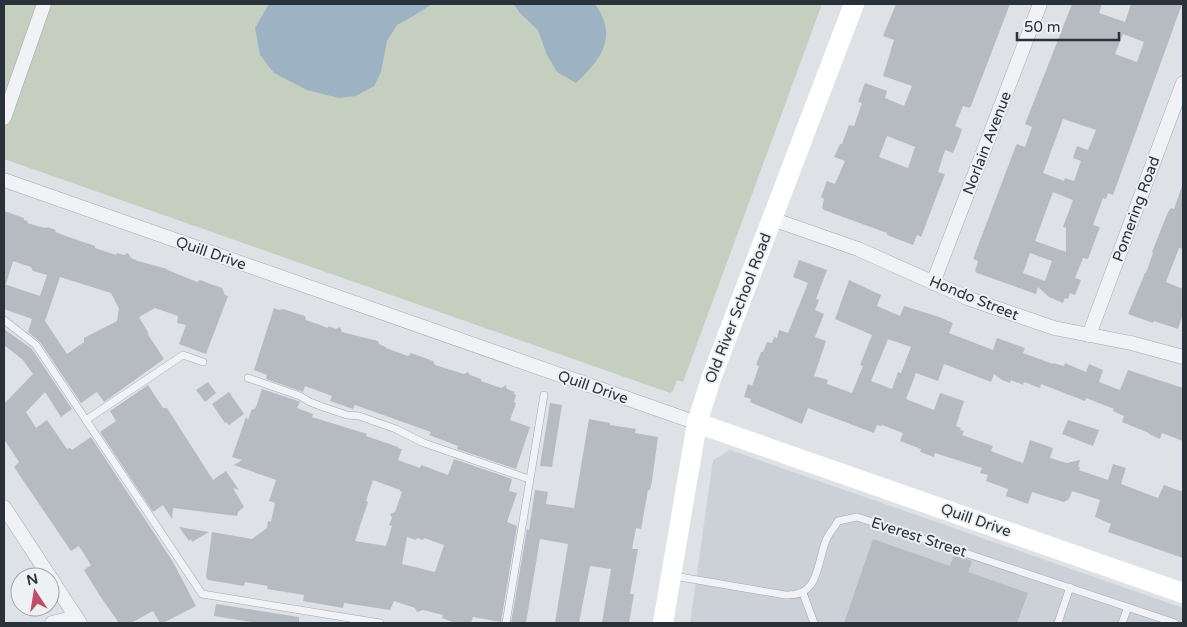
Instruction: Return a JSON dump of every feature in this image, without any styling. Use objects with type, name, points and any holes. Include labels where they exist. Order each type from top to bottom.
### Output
[{"type":"main road","name":"Old River School Road","points":[[663,623],[697,423],[712,376],[854,4]]},
{"type":"main road","name":"Quill Drive","points":[[697,423],[1183,593]]},
{"type":"street","points":[[4,118],[44,4]]},
{"type":"street","name":"Norlain Avenue","points":[[933,283],[1040,4]]},
{"type":"street","name":"Pomering Road","points":[[1090,335],[1183,83]]},
{"type":"street","name":"Quill Drive","points":[[4,180],[697,423]]},
{"type":"street","name":"Hondo Street","points":[[772,219],[858,249],[970,299],[1054,328],[1168,352],[1183,357]]},
{"type":"street","points":[[4,507],[78,620],[52,623]]},
{"type":"lane","points":[[4,320],[36,345],[202,594],[380,623]]},
{"type":"lane","points":[[86,420],[183,355],[204,362]]},
{"type":"lane","points":[[248,378],[300,396],[323,407],[346,415],[359,416],[424,443],[529,479]]},
{"type":"lane","points":[[506,623],[544,395]]},
{"type":"lane","name":"Everest Street","points":[[802,593],[814,579],[827,537],[838,521],[857,517],[1175,623]]},
{"type":"lane","points":[[670,576],[785,595],[794,596],[802,593],[814,623]]},
{"type":"lane","points":[[1058,623],[1070,588]]},
{"type":"lane","points":[[1122,623],[1128,607]]},
{"type":"shaded area","points":[[730,450],[1183,608],[1183,623],[690,623],[713,460]]},
{"type":"green space","points":[[4,4],[822,4],[683,382],[677,380],[673,391],[670,393],[4,159]]},
{"type":"water","points":[[269,4],[432,4],[397,25],[387,41],[381,72],[374,86],[356,96],[339,98],[307,90],[274,73],[260,55],[255,28]]},
{"type":"water","points":[[514,4],[595,4],[605,26],[606,37],[600,56],[576,83],[557,72],[547,55],[538,30],[519,12]]},
{"type":"building","points":[[896,4],[1010,4],[971,106],[969,108],[963,106],[955,126],[962,129],[953,153],[945,150],[938,172],[945,174],[921,237],[917,235],[913,245],[822,208],[824,199],[821,197],[827,181],[835,184],[845,161],[834,157],[840,144],[842,144],[849,125],[854,126],[862,103],[858,102],[865,83],[887,91],[885,98],[904,106],[912,86],[883,76],[894,40],[883,36]],"holes":[[[887,136],[915,147],[908,168],[879,157]]]},
{"type":"building","points":[[1072,4],[1102,4],[1099,13],[1125,22],[1131,4],[1182,4],[1113,195],[1108,193],[1106,199],[1103,198],[1093,225],[1100,227],[1088,259],[1083,258],[1075,278],[1081,280],[1075,295],[1070,293],[1068,299],[1065,298],[1063,303],[1049,297],[1038,287],[1036,294],[975,271],[978,261],[973,259],[1015,148],[1017,144],[1025,147],[1032,127],[1025,124]],"holes":[[[1123,34],[1144,42],[1137,62],[1115,54]],[[1063,119],[1096,130],[1088,150],[1077,146],[1073,158],[1081,161],[1074,181],[1065,178],[1064,181],[1043,173]],[[1053,192],[1073,200],[1063,227],[1066,228],[1066,252],[1035,241]],[[1030,253],[1052,261],[1045,281],[1023,273]]]},
{"type":"building","points":[[1182,186],[1183,249],[1179,248],[1166,282],[1183,289],[1183,314],[1178,329],[1128,314],[1146,273],[1168,212],[1171,208],[1174,209]]},
{"type":"building","points":[[4,211],[24,218],[24,220],[28,221],[27,223],[45,228],[48,227],[56,230],[55,232],[95,246],[95,248],[116,255],[117,253],[124,255],[128,253],[131,258],[138,261],[167,269],[197,282],[200,280],[222,288],[225,295],[228,296],[206,354],[179,344],[186,325],[177,323],[178,316],[155,308],[139,317],[164,359],[104,402],[97,392],[81,403],[40,342],[28,332],[32,319],[4,309]],"holes":[[[13,261],[31,267],[33,271],[47,275],[40,296],[4,284],[6,284]],[[60,277],[111,293],[119,309],[117,321],[84,338],[84,342],[67,354],[45,321]]]},
{"type":"building","points":[[799,260],[827,270],[816,299],[819,300],[815,310],[824,314],[815,337],[826,341],[814,376],[828,380],[827,384],[852,393],[863,366],[860,365],[872,335],[835,319],[849,280],[881,295],[877,306],[900,316],[904,306],[939,317],[953,323],[949,333],[993,350],[997,338],[1025,348],[1023,353],[1053,364],[1064,366],[1065,363],[1086,372],[1089,364],[1103,370],[1099,382],[1120,390],[1128,370],[1183,388],[1183,441],[1162,433],[1160,439],[1122,422],[1124,416],[1113,411],[1114,409],[1086,398],[1085,401],[1041,384],[1040,388],[1024,382],[1023,385],[1011,380],[1010,383],[994,374],[991,382],[944,364],[938,381],[916,373],[906,399],[934,410],[940,393],[964,401],[956,426],[964,431],[962,435],[993,446],[991,451],[1023,463],[1030,440],[1053,448],[1050,458],[1067,463],[1080,460],[1079,470],[1108,480],[1113,464],[1126,468],[1121,484],[1158,498],[1164,485],[1183,492],[1183,558],[1108,532],[1111,524],[1095,517],[1100,500],[1072,491],[1069,499],[1064,502],[1032,492],[1028,504],[1006,496],[1008,489],[986,481],[988,475],[980,473],[982,468],[935,453],[934,457],[920,452],[921,449],[900,441],[903,433],[882,425],[877,425],[874,433],[808,408],[802,424],[750,402],[751,399],[744,397],[748,384],[752,386],[759,366],[756,365],[761,352],[763,352],[767,342],[772,343],[774,337],[777,338],[779,330],[788,333],[808,283],[793,277]],"holes":[[[888,339],[911,347],[901,373],[898,372],[892,389],[871,381]]]},
{"type":"building","points":[[274,308],[305,316],[306,320],[328,328],[328,326],[336,329],[340,327],[342,332],[378,341],[379,344],[386,348],[408,356],[411,353],[433,361],[435,365],[464,374],[468,372],[470,375],[481,379],[481,381],[501,388],[506,385],[507,389],[515,392],[514,394],[516,395],[514,402],[516,403],[510,420],[530,427],[516,469],[457,449],[458,446],[429,435],[431,432],[355,405],[353,409],[330,401],[332,396],[305,386],[303,392],[266,379],[267,375],[254,370]]},
{"type":"building","points":[[4,329],[32,349],[72,409],[61,417],[45,392],[26,412],[36,428],[47,420],[67,449],[70,448],[72,450],[91,437],[173,562],[196,606],[163,623],[160,623],[153,611],[131,623],[119,623],[100,596],[84,570],[91,565],[79,546],[71,551],[14,467],[19,462],[4,439],[4,404],[33,374],[23,360],[4,345]]},
{"type":"building","points":[[208,382],[216,393],[205,402],[196,390]]},
{"type":"building","points":[[148,385],[163,408],[167,408],[213,480],[226,471],[239,490],[233,488],[244,507],[238,512],[237,516],[173,508],[172,519],[163,505],[153,512],[100,432],[116,421],[110,411]]},
{"type":"building","points":[[262,389],[300,402],[297,408],[313,414],[312,417],[367,434],[366,436],[402,449],[398,460],[420,468],[421,465],[448,475],[454,459],[512,479],[509,491],[517,493],[507,522],[517,526],[501,622],[473,617],[471,623],[455,623],[442,618],[443,615],[423,610],[417,612],[415,608],[394,601],[390,610],[344,603],[343,608],[303,601],[304,595],[267,589],[268,586],[245,582],[244,586],[208,580],[206,577],[212,532],[252,539],[267,528],[268,521],[271,522],[275,503],[269,501],[276,480],[234,465],[242,460],[232,457],[246,417],[248,420],[252,409],[256,407]],"holes":[[[373,480],[402,492],[395,512],[390,514],[392,518],[389,525],[392,526],[386,546],[355,541]],[[407,537],[416,540],[417,538],[423,540],[424,538],[444,545],[435,572],[402,564]]]},
{"type":"building","points":[[229,392],[244,414],[229,425],[225,423],[212,404]]},
{"type":"building","points":[[550,403],[562,405],[552,467],[540,466]]},
{"type":"building","points":[[589,419],[636,429],[635,433],[658,437],[652,481],[650,490],[648,490],[641,529],[636,528],[632,549],[638,549],[630,594],[634,594],[629,623],[602,623],[611,569],[590,566],[579,623],[555,623],[568,544],[540,539],[526,623],[511,623],[535,490],[548,492],[546,504],[574,508]]},
{"type":"building","points":[[1068,420],[1099,430],[1093,446],[1062,434]]},
{"type":"building","points":[[179,527],[209,532],[192,542],[191,539],[189,541]]},
{"type":"building","points":[[873,539],[950,566],[954,555],[972,561],[968,572],[1028,593],[1017,623],[844,623]]},
{"type":"building","points":[[216,604],[299,617],[299,623],[258,623],[214,616]]}]
